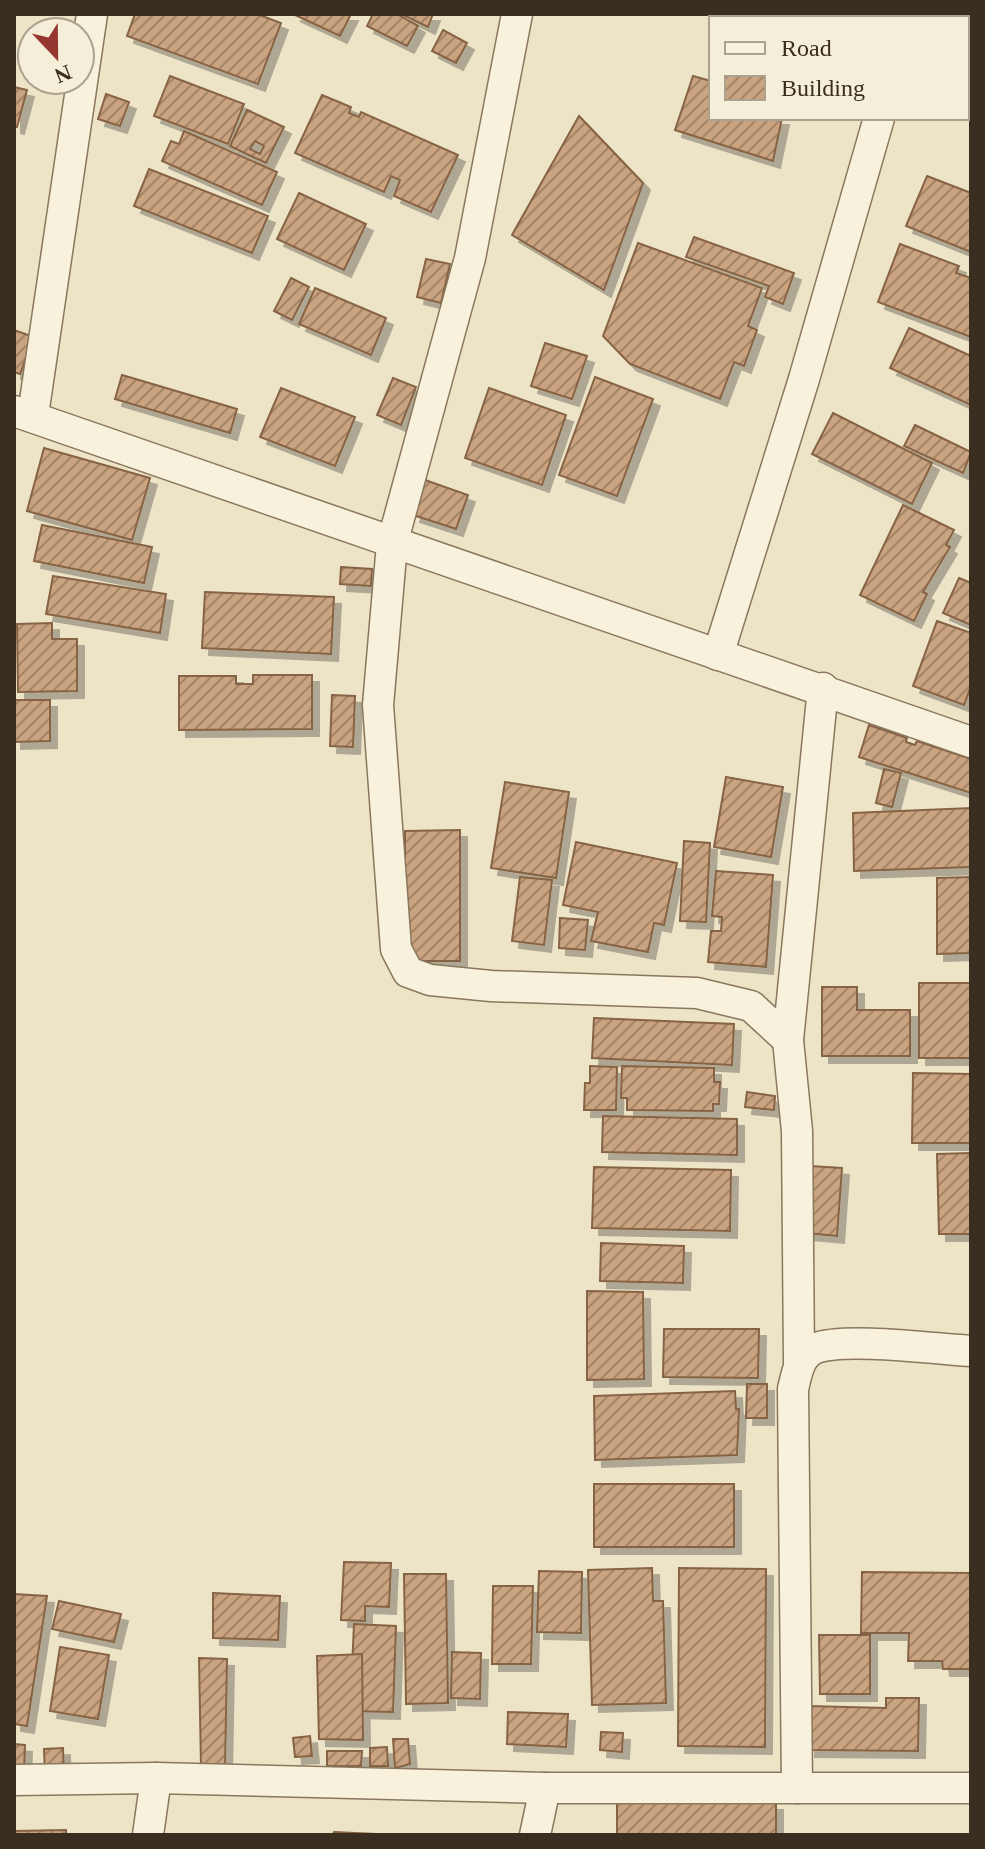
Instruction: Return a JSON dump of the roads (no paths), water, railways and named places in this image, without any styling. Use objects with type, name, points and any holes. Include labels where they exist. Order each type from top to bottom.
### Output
[{"type":"street","points":[[92,14],[23,413],[392,544],[823,688],[971,742]]},
{"type":"street","points":[[517,14],[470,258],[392,544],[378,705],[396,949],[408,972],[430,980],[491,986],[697,993],[751,1006],[788,1040]]},
{"type":"street","points":[[718,655],[804,379],[878,120]]},
{"type":"street","points":[[797,1788],[793,1389],[799,1362],[797,1131],[788,1040],[823,688]]},
{"type":"street","points":[[799,1362],[816,1348],[853,1345],[971,1351]]},
{"type":"street","points":[[14,1780],[156,1778],[545,1788],[971,1788]]},
{"type":"street","points":[[148,1835],[156,1778]]},
{"type":"street","points":[[535,1835],[545,1788]]}]
